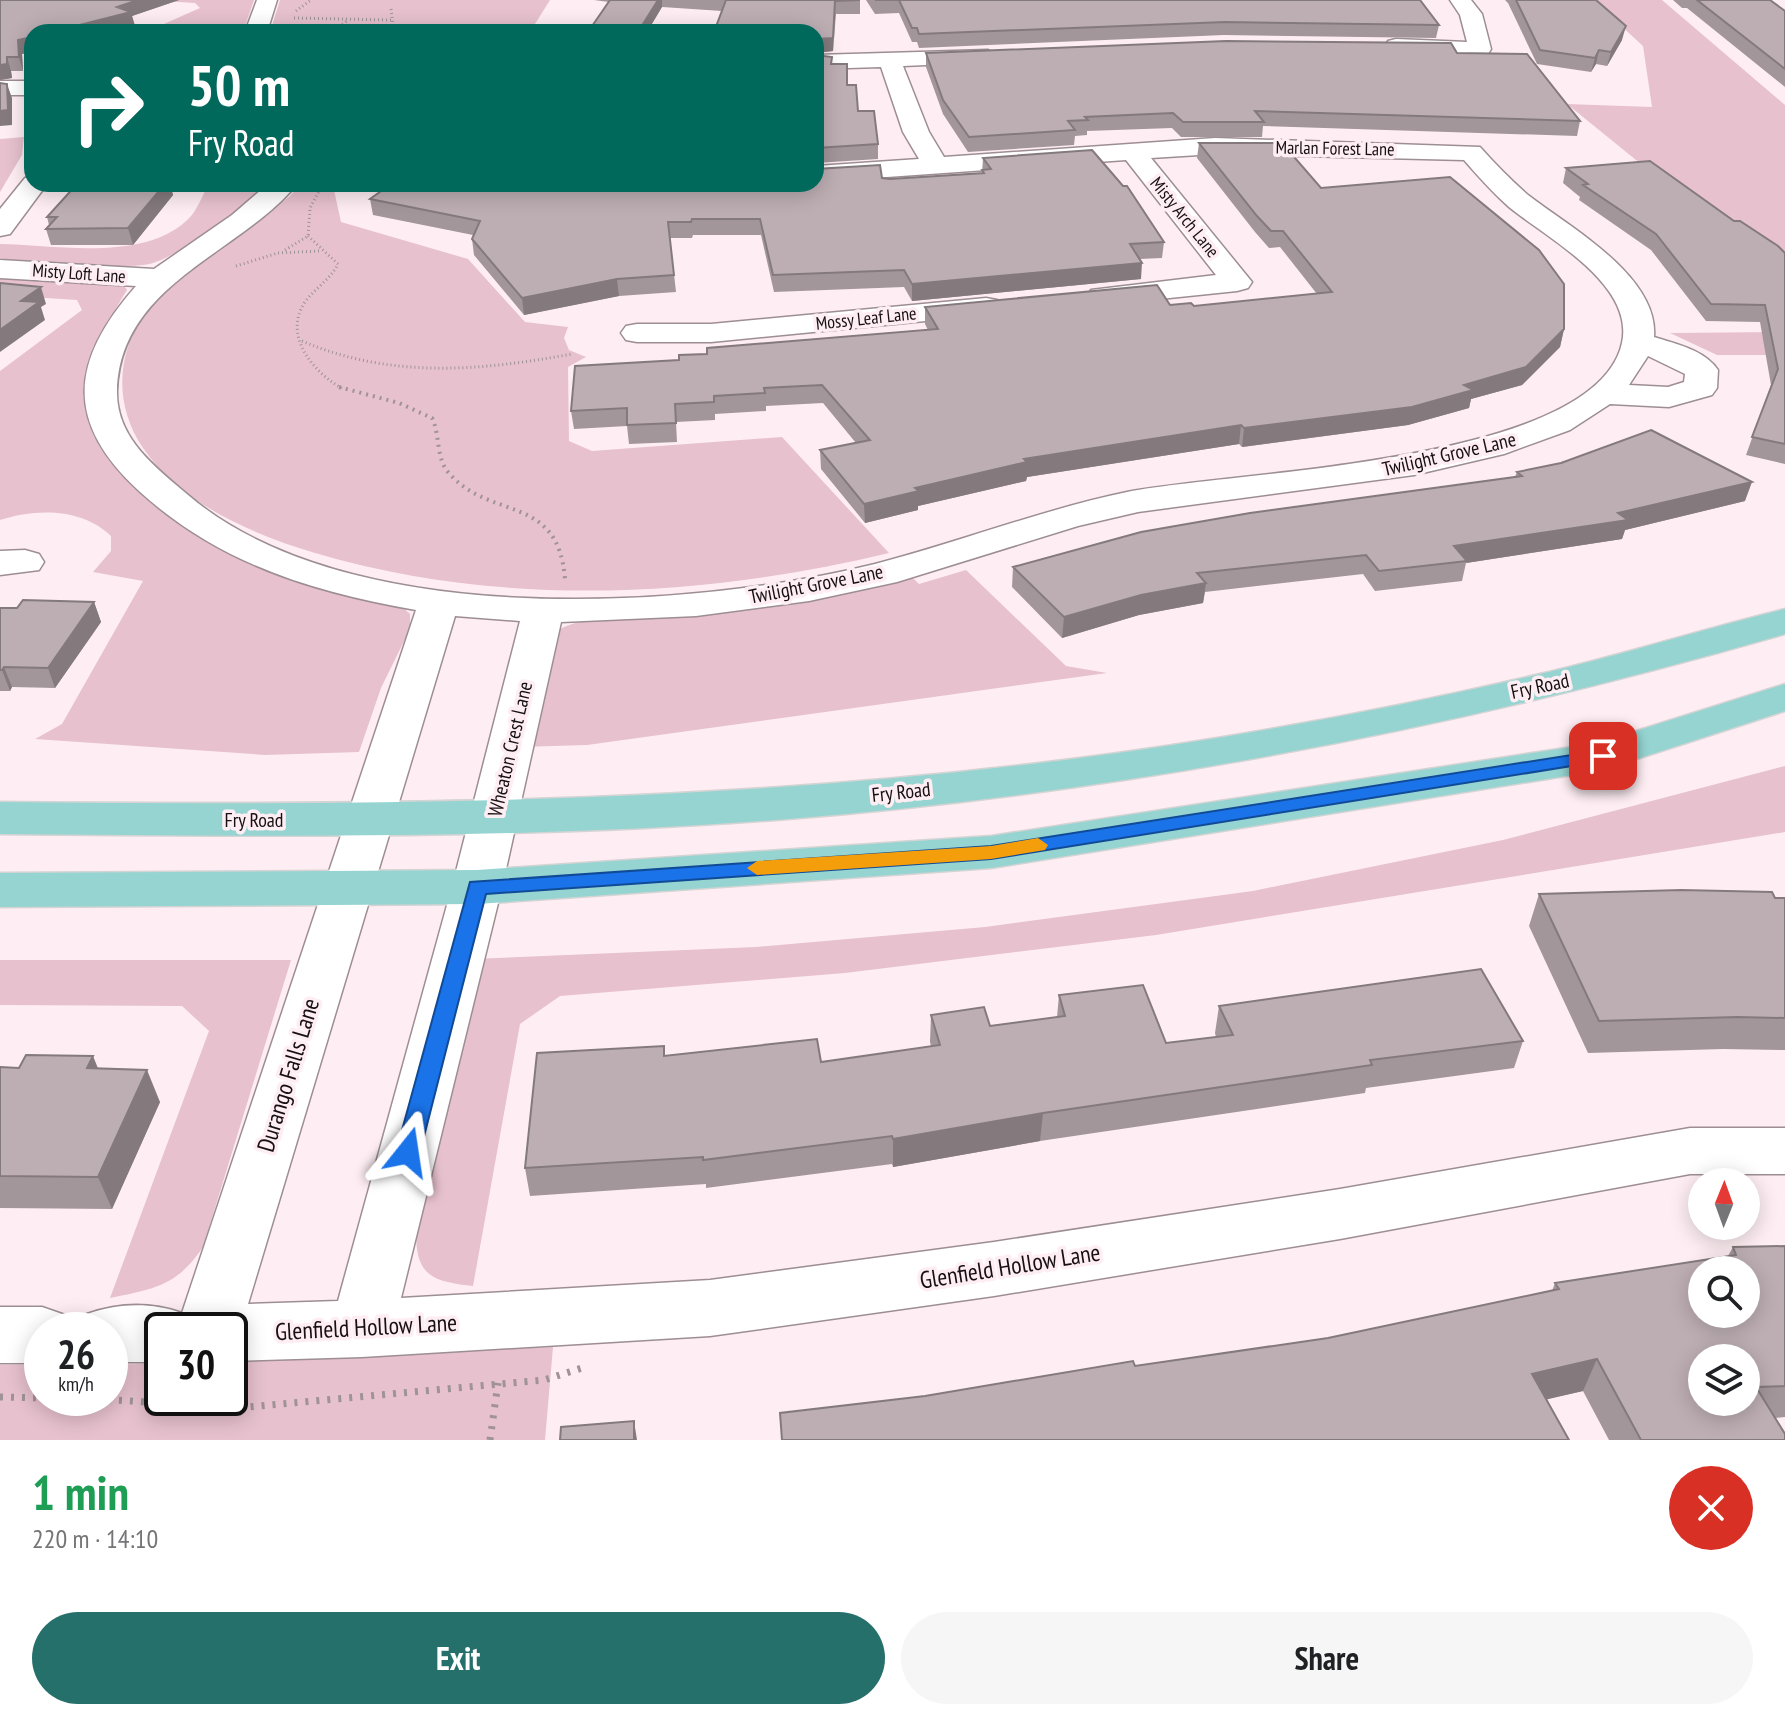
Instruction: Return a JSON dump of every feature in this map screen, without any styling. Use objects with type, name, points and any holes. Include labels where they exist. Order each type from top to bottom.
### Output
[{"type":"main road","name":"Fry Road","points":[[0,818],[368,820],[494,817],[785,804],[1045,777],[1351,727],[1648,663],[1785,621]]},
{"type":"main road","points":[[0,890],[477,887],[991,852],[1603,756],[1785,697]]},
{"type":"street","points":[[259,24],[267,0]]},
{"type":"street","points":[[1372,45],[1480,49],[1471,14],[1460,0]]},
{"type":"street","points":[[824,62],[1018,55]]},
{"type":"street","points":[[890,61],[912,122],[937,167]]},
{"type":"street","points":[[0,88],[24,88]]},
{"type":"street","name":"Marlan Forest Lane","points":[[824,174],[1132,151],[1318,146],[1471,152],[1491,176],[1578,243],[1613,277],[1636,309],[1640,343]]},
{"type":"street","name":"Misty Arch Lane","points":[[1067,299],[1237,282],[1132,151]]},
{"type":"street","points":[[0,228],[28,192]]},
{"type":"street","name":"Twilight Grove Lane","points":[[275,192],[248,217],[158,278],[126,317],[103,364],[98,411],[132,467],[201,524],[298,570],[438,604],[553,597],[709,604],[848,582],[1036,526],[1137,502],[1368,473],[1464,454],[1541,431],[1606,394],[1630,367],[1640,343]]},
{"type":"street","name":"Misty Loft Lane","points":[[0,269],[158,278]]},
{"type":"street","name":"Mossy Leaf Lane","points":[[637,333],[711,333],[1020,303]]},
{"type":"street","points":[[1606,394],[1669,397],[1700,388],[1702,370],[1675,354],[1640,343]]},
{"type":"street","name":"Wheaton Crest Lane","points":[[477,887],[553,597]]},
{"type":"street","points":[[368,820],[438,604]]},
{"type":"street","name":"Durango Falls Lane","points":[[214,1312],[368,820]]},
{"type":"street","points":[[362,1329],[477,887]]},
{"type":"street","name":"Glenfield Hollow Lane","points":[[248,1332],[362,1329],[710,1308],[1010,1267],[1340,1214],[1690,1151],[1785,1151]]},
{"type":"street","points":[[0,1335],[24,1335]]},
{"type":"path","points":[[296,12],[311,0]]},
{"type":"path","points":[[391,9],[393,24]]},
{"type":"path","points":[[294,18],[374,17],[392,20]]},
{"type":"path","points":[[343,24],[349,19]]},
{"type":"path","points":[[308,236],[311,204],[318,192]]},
{"type":"path","points":[[308,236],[278,253],[325,252]]},
{"type":"path","points":[[308,236],[338,264],[304,300],[297,324],[301,341],[315,368],[331,381],[365,397],[423,412],[432,418],[447,470],[461,483],[526,514],[556,539],[565,568],[553,597]]},
{"type":"path","points":[[301,341],[325,351],[380,365],[430,371],[503,366],[572,354]]},
{"type":"path","points":[[128,1401],[236,1408],[544,1380],[596,1365]]},
{"type":"path","points":[[490,1440],[498,1383]]},
{"type":"path","points":[[0,1397],[24,1398]]},
{"type":"shaded area","points":[[147,0],[254,0],[246,24],[164,24],[200,8],[195,3]]},
{"type":"shaded area","points":[[280,0],[550,0],[535,24],[272,24]]},
{"type":"shaded area","points":[[1593,0],[1662,0],[1785,105],[1785,259],[1636,160],[1567,104],[1652,107],[1643,46]]},
{"type":"shaded area","points":[[24,137],[22,155],[0,192],[0,139]]},
{"type":"shaded area","points":[[205,192],[258,192],[194,242],[149,264],[74,266],[0,258],[0,244],[101,248],[151,240],[173,231],[196,209]]},
{"type":"shaded area","points":[[294,192],[334,192],[341,222],[468,259],[525,322],[568,327],[564,338],[569,350],[586,357],[568,367],[569,441],[592,451],[782,437],[889,553],[746,580],[602,590],[529,589],[457,583],[386,571],[315,553],[243,526],[198,501],[159,468],[134,432],[123,397],[122,380],[128,346],[145,313],[175,280]]},
{"type":"shaded area","points":[[0,275],[123,284],[127,290],[96,360],[96,420],[119,470],[162,511],[217,545],[279,571],[401,606],[410,614],[410,629],[381,688],[359,752],[265,755],[35,739],[62,724],[143,581],[93,572],[111,551],[111,536],[87,520],[44,512],[0,520],[0,371],[82,310],[77,300],[0,295]]},
{"type":"shaded area","points":[[1785,332],[1785,355],[1717,355],[1670,333]]},
{"type":"shaded area","points":[[966,570],[1066,666],[1107,673],[587,745],[519,747],[549,635],[567,626],[610,616],[748,610],[911,576],[919,584]]},
{"type":"shaded area","points":[[1785,766],[1785,832],[1156,935],[845,973],[560,996],[520,1024],[473,1286],[434,1277],[421,1263],[416,1224],[472,959],[756,947],[985,927],[1253,891],[1503,840]]},
{"type":"shaded area","points":[[0,960],[291,960],[203,1247],[184,1270],[163,1284],[110,1298],[209,1031],[182,1006],[0,1005]]},
{"type":"shaded area","points":[[553,1347],[545,1440],[0,1440],[0,1365],[24,1365],[24,1416],[128,1416],[128,1364],[144,1364],[144,1416],[248,1416],[248,1360]]},
{"type":"building","points":[[0,0],[138,0],[117,7],[131,12],[84,24],[24,24],[24,39],[18,40],[19,57],[7,57],[7,64],[0,65]]},
{"type":"building","points":[[610,0],[658,0],[643,24],[594,24]]},
{"type":"building","points":[[726,0],[860,0],[835,1],[833,38],[824,39],[824,24],[717,24]]},
{"type":"building","points":[[899,0],[1420,0],[1439,25],[1225,22],[919,34],[917,28],[912,28]]},
{"type":"building","points":[[1516,0],[1596,0],[1626,26],[1611,52],[1599,50],[1595,58],[1540,50]]},
{"type":"building","points":[[1697,0],[1770,0],[1785,11],[1785,69]]},
{"type":"building","points":[[1226,41],[1451,43],[1457,53],[1527,54],[1580,121],[1255,111],[1264,122],[1183,122],[1173,113],[1085,117],[1088,120],[1068,121],[1075,130],[969,137],[943,100],[926,53]]},
{"type":"building","points":[[824,56],[832,57],[831,64],[847,64],[847,85],[856,85],[858,111],[874,111],[878,144],[824,147]]},
{"type":"building","points":[[0,83],[7,84],[8,110],[0,111]]},
{"type":"building","points":[[1199,143],[1282,143],[1321,188],[1450,177],[1539,250],[1564,284],[1564,329],[1526,367],[1464,385],[1473,390],[1412,407],[1244,428],[1241,425],[1024,459],[1027,462],[915,488],[919,491],[864,504],[820,450],[870,440],[822,385],[764,388],[765,393],[714,396],[714,402],[675,404],[676,423],[627,425],[627,408],[571,411],[575,366],[679,360],[679,355],[707,354],[707,348],[938,329],[925,307],[1157,285],[1170,305],[1191,303],[1194,306],[1332,292],[1283,231],[1271,231],[1257,216]]},
{"type":"building","points":[[1092,150],[1123,186],[1127,186],[1164,242],[1130,244],[1142,263],[912,284],[904,270],[773,275],[760,219],[692,219],[691,222],[668,222],[674,275],[617,279],[522,298],[472,239],[480,221],[370,199],[380,192],[824,192],[824,168],[880,165],[882,178],[890,179],[984,173],[982,170],[991,169],[983,158]]},
{"type":"building","points":[[1650,161],[1785,253],[1785,444],[1752,437],[1778,369],[1765,305],[1711,304],[1656,234],[1583,185],[1588,184],[1566,168]]},
{"type":"building","points":[[70,192],[158,192],[128,228],[46,229],[57,217],[47,217]]},
{"type":"building","points":[[0,283],[41,287],[21,301],[39,302],[0,330]]},
{"type":"building","points":[[1651,430],[1752,482],[1618,513],[1628,520],[1454,546],[1467,561],[1379,571],[1366,555],[1197,573],[1206,583],[1141,595],[1064,617],[1013,567],[1141,532],[1250,513],[1522,476],[1517,472],[1561,463]]},
{"type":"building","points":[[23,600],[94,602],[48,668],[4,667],[0,670],[0,608],[17,608]]},
{"type":"building","points":[[1681,890],[1772,892],[1775,898],[1785,898],[1785,1018],[1599,1021],[1539,894]]},
{"type":"building","points":[[1481,969],[1523,1041],[1370,1060],[1372,1065],[1043,1113],[893,1139],[892,1136],[703,1160],[703,1157],[525,1168],[537,1053],[664,1046],[664,1056],[817,1039],[821,1062],[940,1045],[931,1015],[984,1007],[990,1026],[1065,1016],[1059,995],[1143,985],[1166,1043],[1233,1035],[1219,1006]]},
{"type":"building","points":[[26,1055],[93,1056],[87,1068],[147,1070],[98,1177],[0,1176],[0,1067],[19,1068]]},
{"type":"building","points":[[1785,1246],[1785,1386],[1760,1387],[1760,1344],[1688,1344],[1688,1416],[1760,1416],[1760,1393],[1785,1434],[1785,1440],[1641,1440],[1597,1359],[1532,1374],[1569,1440],[782,1440],[780,1413],[925,1396],[1133,1361],[1135,1366],[1328,1338],[1559,1289],[1555,1283],[1688,1262],[1688,1328],[1760,1328],[1760,1256],[1730,1256],[1736,1255],[1733,1247]]},
{"type":"building","points":[[634,1421],[634,1440],[560,1440],[561,1427]]},
{"type":"slow traffic","points":[[757,868],[991,852],[1038,845]]},
{"type":"route","points":[[408,1152],[477,887],[991,852],[1603,756]]}]
